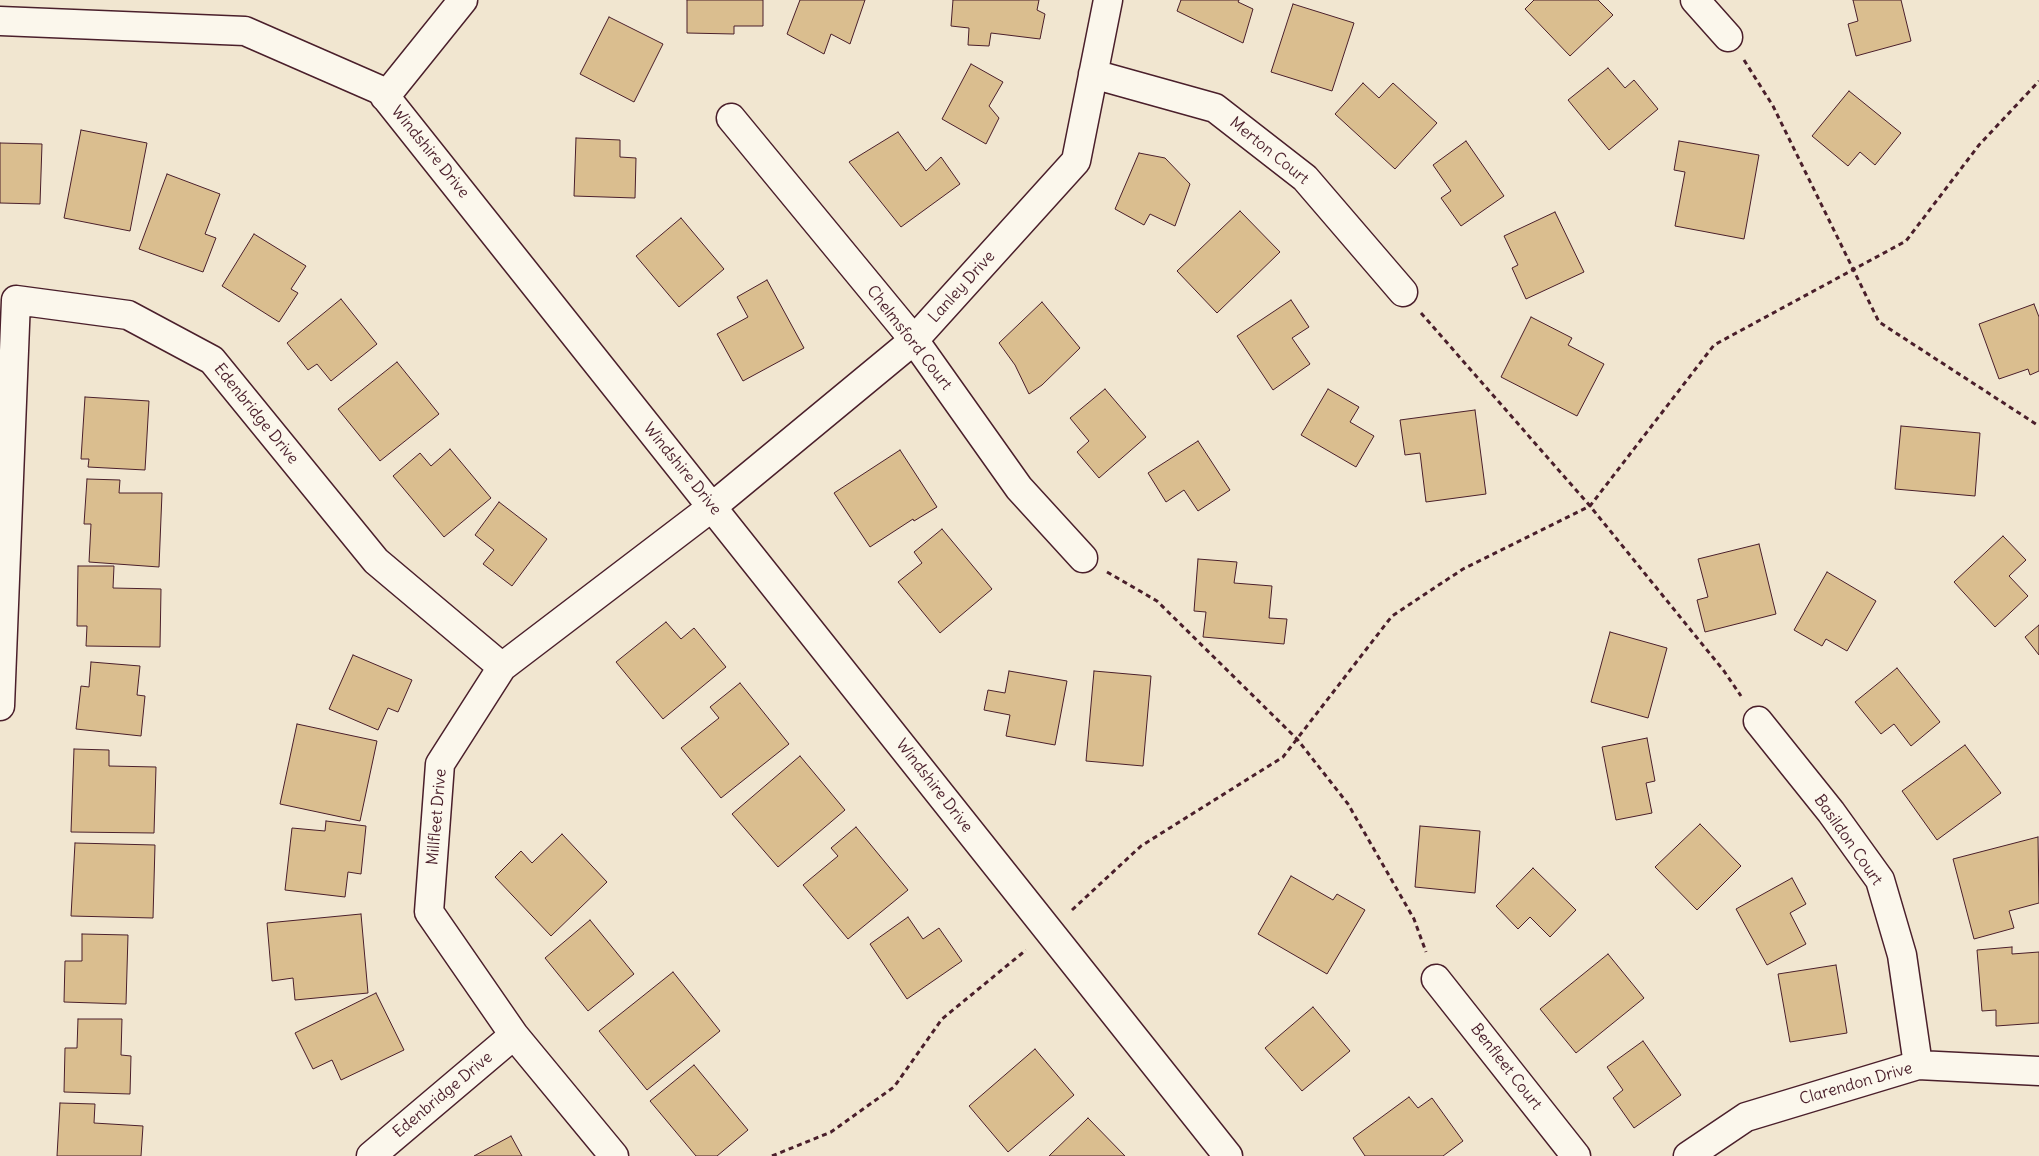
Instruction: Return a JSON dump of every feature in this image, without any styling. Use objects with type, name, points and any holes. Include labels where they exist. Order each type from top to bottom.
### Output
[{"type":"street","points":[[386,97],[463,0]]},
{"type":"street","name":"Lanley Drive","points":[[712,507],[914,340],[1076,161],[1108,0]]},
{"type":"street","points":[[1696,0],[1728,37]]},
{"type":"street","name":"Windshire Drive","points":[[0,21],[245,31],[380,90],[1228,1156]]},
{"type":"street","name":"Merton Court","points":[[1093,74],[1215,108],[1305,178],[1403,292]]},
{"type":"street","name":"Chelmsford Court","points":[[731,118],[914,340],[1019,488],[1083,558]]},
{"type":"street","name":"Edenbridge Drive","points":[[0,706],[16,300],[128,315],[212,360],[376,561],[502,667]]},
{"type":"street","name":"Millfleet Drive","points":[[614,1156],[514,1035],[429,912],[440,764],[502,667],[712,507]]},
{"type":"street","name":"Basildon Court","points":[[1758,721],[1832,812],[1880,880],[1902,955],[1918,1065]]},
{"type":"street","name":"Benfleet Court","points":[[1436,979],[1576,1156]]},
{"type":"street","name":"Edenbridge Drive","points":[[371,1156],[514,1035]]},
{"type":"street","name":"Clarendon Drive","points":[[1688,1156],[1746,1117],[1918,1065],[2039,1071]]},
{"type":"path","points":[[1728,37],[1773,106],[1879,322],[2039,426]]},
{"type":"path","points":[[772,1156],[831,1132],[894,1087],[942,1019],[1049,931],[1141,846],[1283,757],[1392,616],[1463,569],[1590,506],[1714,345],[1906,240],[1979,145],[2039,81]]},
{"type":"path","points":[[1403,292],[1590,506],[1724,671],[1758,721]]},
{"type":"path","points":[[1083,558],[1157,600],[1297,739],[1348,804],[1414,919],[1436,979]]},
{"type":"building","points":[[687,0],[763,0],[763,26],[734,26],[734,34],[687,33]]},
{"type":"building","points":[[800,0],[865,0],[850,44],[831,34],[824,54],[787,34]]},
{"type":"building","points":[[953,0],[1039,0],[1037,10],[1045,14],[1040,39],[991,33],[989,46],[968,45],[969,28],[951,26]]},
{"type":"building","points":[[1181,0],[1239,0],[1238,2],[1253,9],[1243,43],[1177,11]]},
{"type":"building","points":[[1534,0],[1598,0],[1613,15],[1570,56],[1525,9]]},
{"type":"building","points":[[1853,0],[1901,0],[1911,41],[1856,56],[1848,24],[1858,21]]},
{"type":"building","points":[[1293,4],[1354,23],[1332,91],[1271,72]]},
{"type":"building","points":[[609,17],[663,44],[634,102],[580,74]]},
{"type":"building","points":[[971,64],[1003,82],[989,106],[999,118],[986,144],[942,119]]},
{"type":"building","points":[[1608,68],[1625,88],[1634,80],[1658,109],[1609,150],[1568,100]]},
{"type":"building","points":[[1363,83],[1379,98],[1393,83],[1437,123],[1395,169],[1335,114]]},
{"type":"building","points":[[1849,91],[1901,133],[1875,165],[1860,152],[1848,166],[1812,136]]},
{"type":"building","points":[[81,130],[147,143],[130,231],[64,218]]},
{"type":"building","points":[[898,132],[926,171],[941,157],[960,184],[901,227],[849,162]]},
{"type":"building","points":[[576,138],[620,140],[620,157],[636,158],[635,198],[574,196]]},
{"type":"building","points":[[1466,141],[1504,196],[1461,226],[1441,198],[1451,191],[1433,165]]},
{"type":"building","points":[[1679,141],[1759,155],[1744,239],[1675,226],[1685,172],[1674,170]]},
{"type":"building","points":[[0,143],[42,144],[40,204],[0,203]]},
{"type":"building","points":[[1139,153],[1165,158],[1190,184],[1175,226],[1150,214],[1144,225],[1115,209]]},
{"type":"building","points":[[167,174],[220,194],[205,234],[216,238],[203,272],[139,249]]},
{"type":"building","points":[[1240,211],[1280,252],[1217,313],[1177,271]]},
{"type":"building","points":[[1555,212],[1584,272],[1526,299],[1512,268],[1518,265],[1504,236]]},
{"type":"building","points":[[681,218],[724,269],[679,307],[636,256]]},
{"type":"building","points":[[254,234],[306,266],[291,289],[298,293],[279,322],[222,286]]},
{"type":"building","points":[[767,280],[804,348],[743,381],[717,334],[748,317],[737,297]]},
{"type":"building","points":[[341,299],[377,344],[331,381],[317,364],[308,370],[287,343]]},
{"type":"building","points":[[1291,300],[1309,327],[1292,338],[1310,364],[1273,390],[1237,336]]},
{"type":"building","points":[[1042,302],[1080,348],[1042,385],[1029,394],[1015,365],[999,343]]},
{"type":"building","points":[[2034,304],[2039,317],[2039,371],[2030,375],[2028,369],[1999,379],[1979,324]]},
{"type":"building","points":[[1531,317],[1572,338],[1568,345],[1604,364],[1577,416],[1501,377]]},
{"type":"building","points":[[397,362],[439,414],[380,461],[338,409]]},
{"type":"building","points":[[1105,389],[1146,437],[1099,478],[1077,452],[1089,441],[1070,418]]},
{"type":"building","points":[[1328,389],[1359,407],[1350,422],[1374,436],[1356,467],[1301,435]]},
{"type":"building","points":[[85,397],[149,401],[145,470],[88,467],[89,459],[81,459]]},
{"type":"building","points":[[1475,410],[1486,494],[1426,502],[1420,453],[1405,455],[1400,420]]},
{"type":"building","points":[[1901,426],[1980,433],[1975,496],[1895,489]]},
{"type":"building","points":[[1198,441],[1230,490],[1198,511],[1184,490],[1166,502],[1148,473]]},
{"type":"building","points":[[450,449],[491,498],[444,537],[393,476],[420,453],[431,466]]},
{"type":"building","points":[[900,450],[937,507],[914,521],[913,519],[870,547],[834,493]]},
{"type":"building","points":[[87,479],[120,480],[119,493],[162,493],[159,567],[89,562],[91,524],[84,524]]},
{"type":"building","points":[[499,502],[547,539],[512,586],[483,564],[494,550],[475,535]]},
{"type":"building","points":[[942,529],[992,589],[940,633],[898,582],[922,563],[914,552]]},
{"type":"building","points":[[2003,536],[2026,560],[2009,576],[2028,596],[1995,627],[1954,582]]},
{"type":"building","points":[[1759,544],[1776,614],[1705,632],[1697,600],[1708,597],[1698,559]]},
{"type":"building","points":[[1198,559],[1237,562],[1234,583],[1272,586],[1269,618],[1287,619],[1284,644],[1203,637],[1206,612],[1194,611]]},
{"type":"building","points":[[78,566],[114,566],[113,588],[161,589],[160,647],[86,646],[87,626],[77,626]]},
{"type":"building","points":[[1827,572],[1876,601],[1847,651],[1826,639],[1822,646],[1794,630]]},
{"type":"building","points":[[666,622],[681,639],[694,628],[726,667],[663,719],[616,662]]},
{"type":"building","points":[[2039,625],[2039,655],[2025,637]]},
{"type":"building","points":[[1610,632],[1667,648],[1648,718],[1591,702]]},
{"type":"building","points":[[353,655],[412,680],[398,712],[388,708],[378,730],[329,709]]},
{"type":"building","points":[[91,662],[140,666],[137,695],[145,696],[141,736],[76,729],[81,686],[89,687]]},
{"type":"building","points":[[1897,668],[1940,722],[1911,746],[1894,724],[1881,734],[1855,702]]},
{"type":"building","points":[[1009,671],[1067,681],[1055,745],[1006,736],[1010,715],[984,710],[988,690],[1005,693]]},
{"type":"building","points":[[1094,671],[1151,676],[1143,766],[1086,761]]},
{"type":"building","points":[[740,683],[789,744],[721,798],[681,748],[719,718],[710,707]]},
{"type":"building","points":[[297,724],[377,741],[360,821],[280,804]]},
{"type":"building","points":[[1647,738],[1655,781],[1646,783],[1652,813],[1616,820],[1602,747]]},
{"type":"building","points":[[1965,745],[2001,793],[1937,840],[1902,791]]},
{"type":"building","points":[[74,749],[109,750],[109,766],[156,767],[154,833],[71,832]]},
{"type":"building","points":[[800,756],[845,810],[778,867],[732,814]]},
{"type":"building","points":[[326,821],[366,826],[361,874],[348,872],[345,897],[285,890],[292,828],[325,831]]},
{"type":"building","points":[[1700,824],[1741,866],[1697,910],[1655,867]]},
{"type":"building","points":[[1420,826],[1480,831],[1475,893],[1415,887]]},
{"type":"building","points":[[856,827],[908,890],[848,939],[803,885],[838,856],[831,848]]},
{"type":"building","points":[[562,834],[607,882],[551,936],[495,877],[521,851],[532,863]]},
{"type":"building","points":[[2038,837],[2039,903],[2009,911],[2014,928],[1974,939],[1953,859]]},
{"type":"building","points":[[75,843],[155,845],[153,918],[71,916]]},
{"type":"building","points":[[1533,868],[1576,910],[1550,937],[1530,917],[1518,929],[1496,906]]},
{"type":"building","points":[[1291,876],[1333,900],[1337,894],[1365,910],[1327,974],[1258,934]]},
{"type":"building","points":[[1792,878],[1806,904],[1790,913],[1806,944],[1767,965],[1736,909]]},
{"type":"building","points":[[361,914],[368,993],[295,1000],[293,978],[272,981],[267,923]]},
{"type":"building","points":[[908,917],[923,939],[939,928],[962,961],[907,999],[870,944]]},
{"type":"building","points":[[590,920],[634,974],[588,1011],[545,958]]},
{"type":"building","points":[[82,934],[128,935],[126,1004],[64,1002],[65,961],[82,961]]},
{"type":"building","points":[[2012,947],[2012,954],[2039,952],[2039,1023],[1996,1026],[1996,1010],[1982,1011],[1977,950]]},
{"type":"building","points":[[1608,954],[1644,998],[1576,1053],[1540,1009]]},
{"type":"building","points":[[1836,965],[1847,1033],[1790,1042],[1778,974]]},
{"type":"building","points":[[673,972],[720,1031],[647,1090],[599,1031]]},
{"type":"building","points":[[376,993],[404,1050],[341,1080],[332,1060],[313,1069],[295,1033]]},
{"type":"building","points":[[1313,1007],[1350,1051],[1302,1091],[1265,1048]]},
{"type":"building","points":[[78,1019],[122,1019],[121,1055],[131,1056],[130,1094],[64,1092],[65,1048],[77,1048]]},
{"type":"building","points":[[1643,1041],[1681,1095],[1634,1128],[1613,1098],[1623,1090],[1607,1067]]},
{"type":"building","points":[[1035,1049],[1074,1095],[1008,1152],[969,1106]]},
{"type":"building","points":[[694,1065],[748,1130],[717,1156],[696,1156],[650,1101]]},
{"type":"building","points":[[1409,1097],[1418,1108],[1432,1098],[1463,1141],[1443,1156],[1365,1156],[1353,1138]]},
{"type":"building","points":[[60,1103],[95,1104],[94,1123],[143,1126],[141,1156],[57,1156]]},
{"type":"building","points":[[1088,1118],[1125,1156],[1049,1156]]},
{"type":"building","points":[[511,1136],[522,1156],[474,1156]]}]
